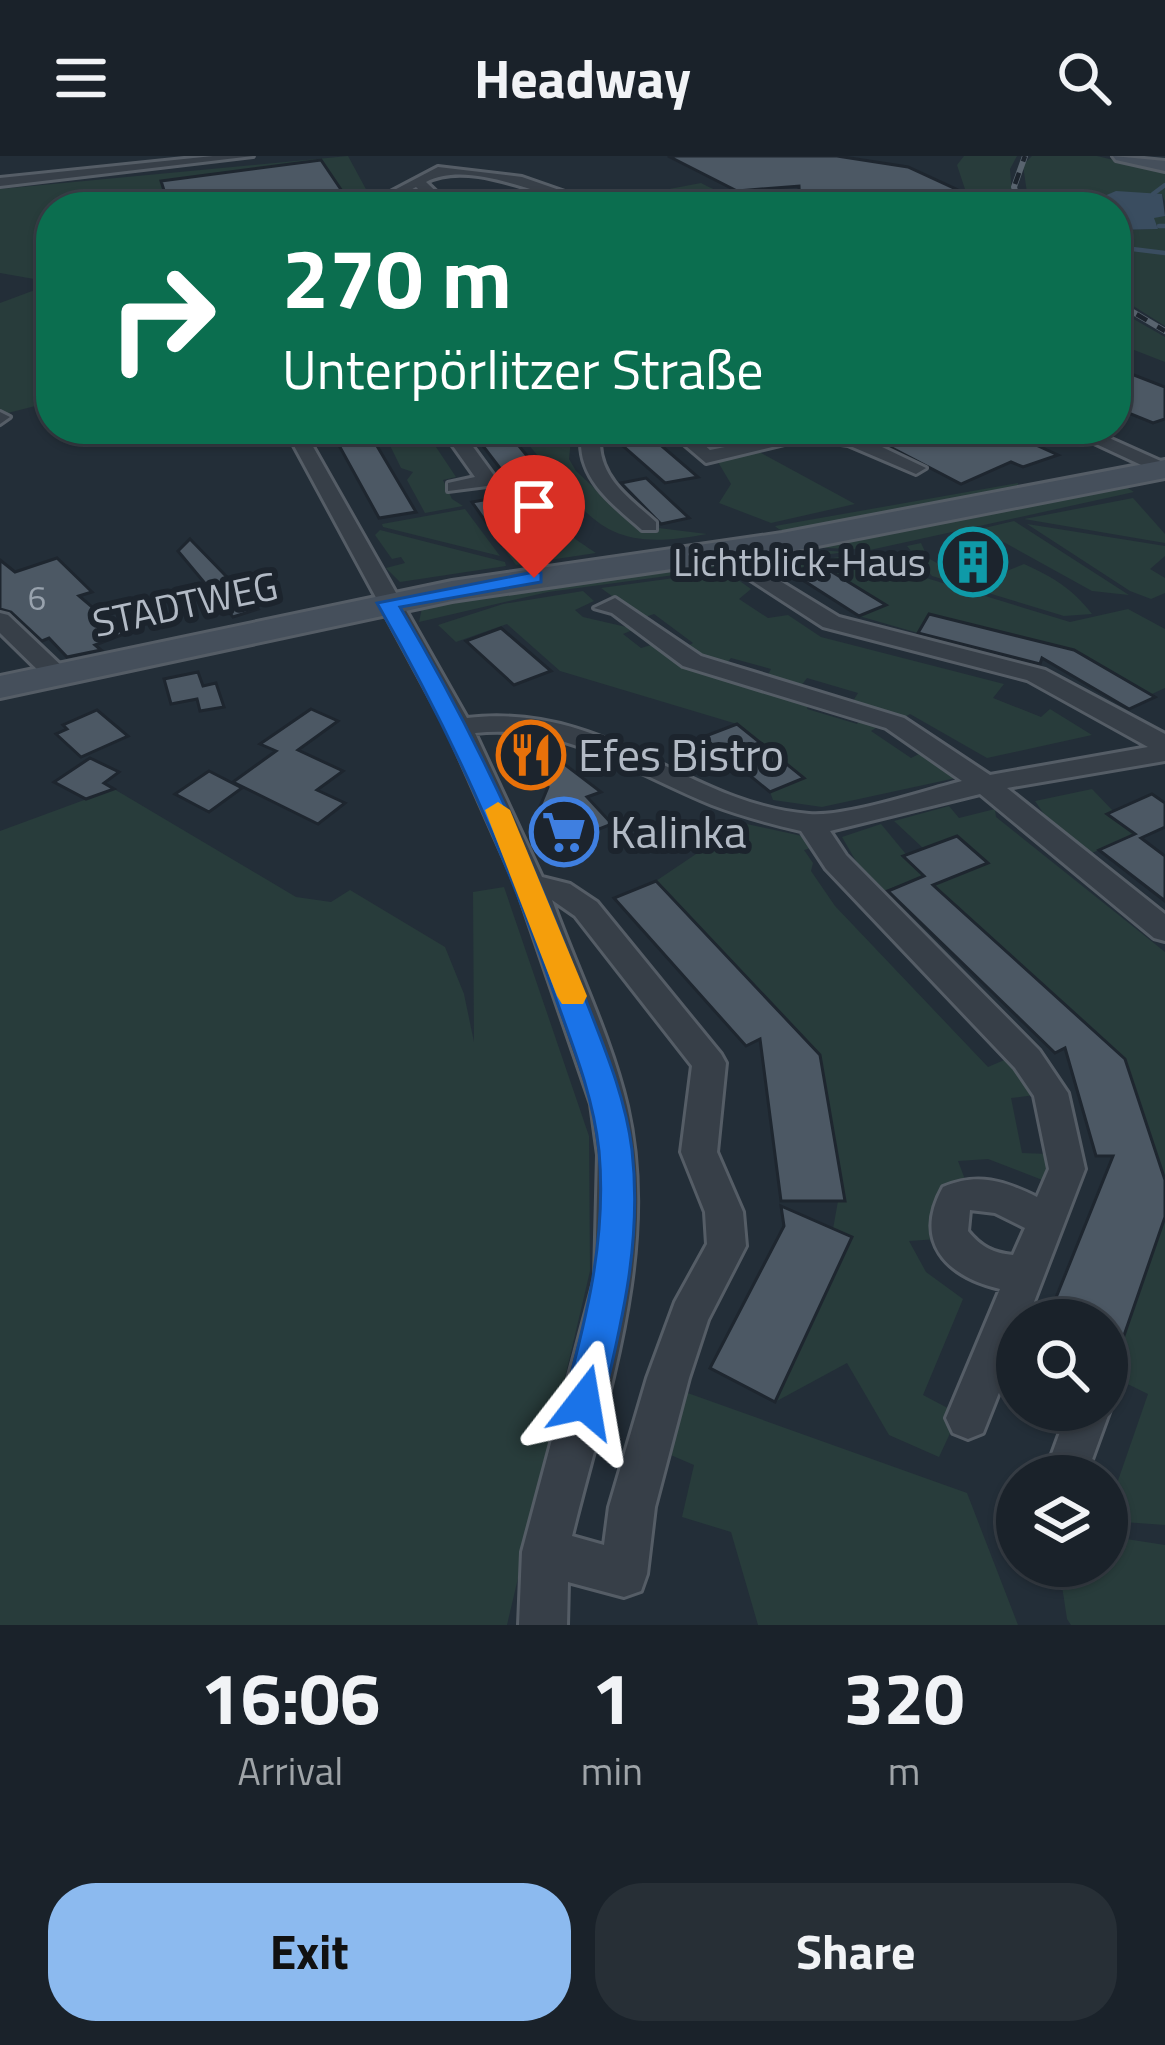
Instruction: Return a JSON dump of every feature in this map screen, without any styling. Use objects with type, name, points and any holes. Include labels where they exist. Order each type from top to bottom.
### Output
[{"type":"street","points":[[0,173],[175,156]]},
{"type":"street","points":[[0,182],[247,156]]},
{"type":"street","points":[[422,156],[438,171],[522,181],[555,192]]},
{"type":"street","points":[[1122,156],[1165,166]]},
{"type":"street","points":[[400,192],[438,171]]},
{"type":"street","points":[[419,183],[429,192]]},
{"type":"street","points":[[302,444],[459,727],[531,885],[598,1066],[616,1156],[615,1278],[545,1552],[543,1625]]},
{"type":"street","points":[[454,487],[488,481],[461,444]]},
{"type":"street","points":[[590,444],[590,461],[603,482],[649,526]]},
{"type":"street","points":[[691,444],[714,465],[756,444]]},
{"type":"street","points":[[861,444],[916,468]]},
{"type":"street","points":[[1107,444],[1164,469]]},
{"type":"street","name":"STADTWEG","points":[[0,687],[387,603],[782,543],[1164,469]]},
{"type":"street","points":[[754,572],[830,622],[1036,675],[1165,749]]},
{"type":"street","points":[[606,608],[615,604],[692,661],[895,723],[987,786],[1165,930]]},
{"type":"street","points":[[0,620],[57,675]]},
{"type":"street","points":[[459,727],[496,718],[563,732],[750,810],[811,824],[1165,749]]},
{"type":"street","points":[[811,824],[836,862],[1028,1059],[1051,1093],[1066,1169],[1020,1299]]},
{"type":"street","points":[[531,885],[560,891],[586,909],[709,1063],[699,1152],[724,1212],[728,1246],[689,1315],[668,1378],[632,1508],[624,1574],[545,1552]]},
{"type":"street","points":[[1027,1272],[983,1268],[968,1260],[950,1234],[951,1208],[970,1194],[999,1194],[1049,1223]]},
{"type":"street","points":[[968,1418],[996,1363]]},
{"type":"green space","points":[[348,156],[367,192],[36,192],[36,279],[0,273],[0,189]]},
{"type":"green space","points":[[964,156],[1017,156],[1010,169],[1012,192],[966,192],[957,165]]},
{"type":"green space","points":[[1032,156],[1097,156],[1165,172],[1165,202],[1162,194],[1027,192],[1023,165]]},
{"type":"green space","points":[[701,183],[722,192],[653,192]]},
{"type":"green space","points":[[1165,216],[1165,326],[1131,304],[1131,230],[1158,229],[1153,217]]},
{"type":"green space","points":[[36,290],[36,406],[0,415],[0,303]]},
{"type":"green space","points":[[1131,318],[1165,337],[1165,362],[1131,349]]},
{"type":"green space","points":[[389,444],[434,444],[456,477],[443,480],[452,499],[463,506],[425,513],[407,480],[413,472],[401,468]]},
{"type":"green space","points":[[528,444],[570,444],[569,459],[576,471],[634,525],[707,534],[643,539],[620,534],[601,524]]},
{"type":"green space","points":[[754,452],[855,504],[771,523],[719,503],[731,484],[718,462]]},
{"type":"green space","points":[[1018,483],[1017,492],[963,498],[816,531],[790,532],[775,526]]},
{"type":"green space","points":[[1123,485],[1134,492],[870,550],[806,547]]},
{"type":"green space","points":[[1133,498],[1165,534],[1165,543],[1024,519]]},
{"type":"green space","points":[[512,505],[544,518],[596,553],[516,565],[502,545],[537,538]]},
{"type":"green space","points":[[465,509],[500,556],[382,524]]},
{"type":"green space","points":[[1014,521],[1129,595],[1092,591],[980,529]]},
{"type":"green space","points":[[1027,524],[1165,546],[1165,556],[1150,569],[1165,578],[1165,593],[1151,599],[1130,591]]},
{"type":"green space","points":[[380,530],[506,566],[400,582],[386,568],[405,563],[401,557],[392,559],[375,535]]},
{"type":"green space","points":[[921,543],[928,558],[974,584],[1024,564],[1062,584],[1092,614],[1064,616],[932,576],[907,546]]},
{"type":"green space","points":[[787,548],[846,552],[548,592],[419,622],[422,608],[433,601]]},
{"type":"green space","points":[[851,555],[1070,622],[1128,609],[1165,629],[1165,688],[1152,694],[1075,650],[1068,653],[930,614],[918,633],[859,616],[885,605],[824,568],[798,577],[772,568]]},
{"type":"green space","points":[[745,572],[734,577],[751,589],[739,599],[768,618],[788,615],[821,637],[1004,684],[993,698],[1041,717],[1050,709],[1092,735],[987,758],[910,714],[899,720],[853,701],[858,693],[807,678],[801,686],[767,677],[771,669],[731,658],[725,665],[683,649],[693,643],[654,614],[642,618],[601,588]]},
{"type":"green space","points":[[583,591],[594,601],[575,610],[583,617],[635,629],[623,634],[641,648],[654,644],[690,668],[810,700],[807,709],[857,724],[862,715],[882,724],[871,731],[911,758],[923,752],[956,778],[822,807],[773,800],[770,792],[803,777],[737,724],[560,671],[507,624],[456,642],[438,625],[503,604]]},
{"type":"green space","points":[[114,789],[296,897],[331,902],[350,890],[445,947],[464,994],[474,1042],[473,892],[504,887],[589,1136],[590,1271],[507,1625],[0,1625],[0,831]]},
{"type":"green space","points":[[1092,789],[1135,834],[1092,853],[1046,817],[1035,801]]},
{"type":"green space","points":[[949,806],[959,818],[995,809],[996,817],[1165,952],[1165,1190],[1125,1059],[1108,1058],[1092,1033],[933,885],[987,863],[957,836],[923,848],[894,821]]},
{"type":"green space","points":[[742,823],[802,836],[814,847],[804,850],[813,863],[811,871],[835,906],[988,1067],[1009,1058],[1035,1095],[1011,1098],[1022,1153],[1049,1154],[1045,1181],[988,1159],[958,1161],[966,1182],[936,1211],[938,1239],[909,1241],[926,1272],[963,1299],[923,1395],[959,1414],[939,1457],[889,1435],[847,1363],[775,1402],[852,1238],[833,1229],[838,1201],[844,1200],[819,1053],[801,1052],[790,1023],[656,881]]},
{"type":"green space","points":[[881,824],[924,876],[875,894],[842,837]]},
{"type":"green space","points":[[1165,1217],[1165,1525],[1128,1522],[1127,1455],[1148,1394],[1128,1384],[1128,1317]]},
{"type":"green space","points":[[682,1391],[967,1493],[996,1568],[996,1587],[1003,1587],[1018,1625],[758,1625],[731,1532],[682,1517],[694,1465],[666,1453]]},
{"type":"green space","points":[[1128,1539],[1165,1545],[1165,1625],[1071,1625],[1062,1587],[1128,1587]]},
{"type":"water","points":[[1116,191],[1162,194],[1165,216],[1154,218],[1158,229],[1131,230],[1131,192]]},
{"type":"building","points":[[668,156],[837,156],[908,167],[960,191],[799,192],[799,186],[737,191]]},
{"type":"building","points":[[321,160],[343,192],[165,192],[161,181]]},
{"type":"building","points":[[1131,374],[1165,387],[1165,419],[1153,423],[1131,414]]},
{"type":"building","points":[[338,444],[376,444],[416,512],[379,518]]},
{"type":"building","points":[[482,444],[517,444],[560,496],[526,502]]},
{"type":"building","points":[[621,444],[660,444],[698,477],[665,483]]},
{"type":"building","points":[[884,444],[1034,444],[1058,455],[1023,467],[1011,462],[961,484]]},
{"type":"building","points":[[646,478],[689,518],[661,524],[621,483]]},
{"type":"building","points":[[506,496],[538,539],[502,545],[472,502]]},
{"type":"building","points":[[190,539],[258,609],[233,617],[178,551]]},
{"type":"building","points":[[57,558],[92,592],[79,596],[124,634],[95,645],[101,650],[67,657],[49,638],[42,641],[11,612],[0,609],[0,560],[15,572]]},
{"type":"building","points":[[824,567],[886,605],[859,616],[798,577]]},
{"type":"building","points":[[929,614],[1074,650],[1155,697],[1129,709],[1042,658],[1040,664],[918,633]]},
{"type":"building","points":[[501,628],[551,671],[514,685],[466,641]]},
{"type":"building","points":[[198,672],[203,686],[216,683],[224,707],[200,711],[197,699],[171,704],[164,679]]},
{"type":"building","points":[[311,709],[338,721],[298,750],[343,771],[317,790],[345,803],[318,824],[233,782],[276,751],[260,744]]},
{"type":"building","points":[[97,710],[128,736],[81,757],[56,734],[67,729],[63,725]]},
{"type":"building","points":[[737,724],[804,778],[770,792],[703,737]]},
{"type":"building","points":[[551,754],[601,792],[587,797],[612,824],[561,844],[536,816],[548,787],[540,779]]},
{"type":"building","points":[[90,758],[119,772],[104,783],[114,789],[86,799],[54,782]]},
{"type":"building","points":[[209,771],[242,788],[209,812],[175,794]]},
{"type":"building","points":[[1152,794],[1165,803],[1165,827],[1141,838],[1165,856],[1165,901],[1099,850],[1135,834],[1107,814]]},
{"type":"building","points":[[957,836],[988,863],[933,885],[1125,1059],[1165,1180],[1165,1217],[1128,1324],[1128,1299],[1055,1299],[1113,1156],[1096,1156],[1065,1048],[1055,1053],[888,891],[924,876],[903,856]]},
{"type":"building","points":[[656,881],[820,1055],[845,1201],[781,1201],[760,1039],[746,1046],[614,898]]},
{"type":"building","points":[[781,1206],[852,1237],[775,1402],[710,1368],[784,1226]]},
{"type":"waterway","points":[[1153,194],[1165,185]]},
{"type":"waterway","points":[[1159,226],[1165,226]]},
{"type":"waterway","points":[[1131,249],[1165,253]]},
{"type":"railway","points":[[1016,192],[1025,156]]},
{"type":"railway","points":[[1131,311],[1165,331]]},
{"type":"slow traffic","points":[[498,810],[572,996]]},
{"type":"place","name":"Lichtblick-Haus","points":[[973,562]]},
{"type":"place","name":"Efes Bistro","points":[[531,755]]},
{"type":"place","name":"Kalinka","points":[[564,832]]},
{"type":"route","points":[[534,578],[387,603],[459,727],[519,857],[609,1104],[616,1156],[615,1278],[584,1402]]}]
